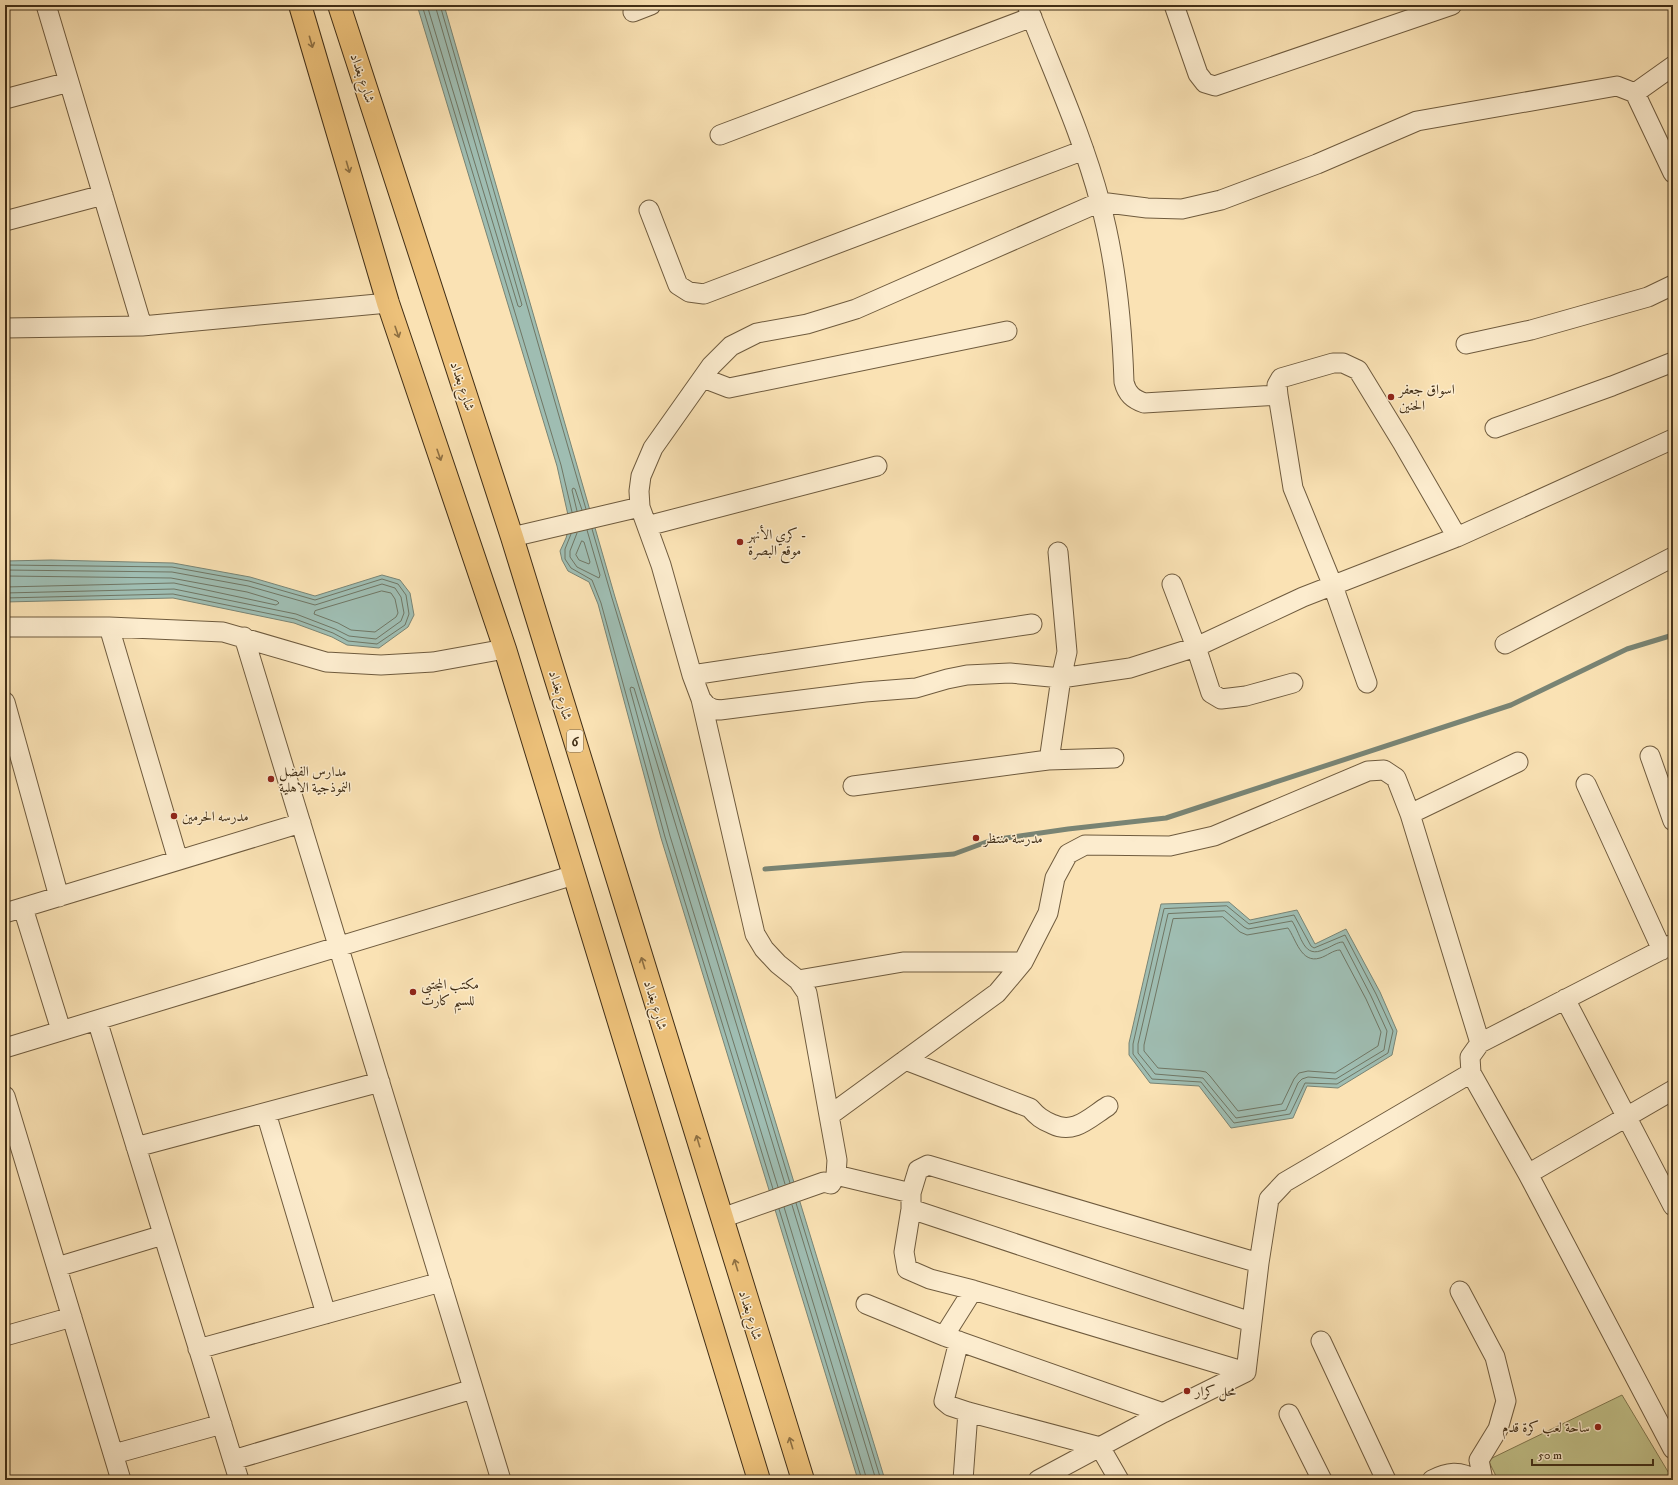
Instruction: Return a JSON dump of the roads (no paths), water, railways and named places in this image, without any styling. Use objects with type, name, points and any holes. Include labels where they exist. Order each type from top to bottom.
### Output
[{"type":"highway","points":[[300,5],[388,304],[505,649],[759,1480]]},
{"type":"highway","name":"شارع بغداد","points":[[340,5],[512,537],[803,1480]]},
{"type":"street","points":[[46,5],[142,326]]},
{"type":"street","points":[[1174,5],[1198,74],[1205,83],[1215,86],[1452,5]]},
{"type":"street","points":[[720,135],[1029,11],[1084,150],[1100,202],[1117,282],[1123,349],[1124,382],[1126,390],[1130,396],[1144,403],[1278,395]]},
{"type":"street","points":[[1635,93],[1673,66]]},
{"type":"street","points":[[5,99],[69,82]]},
{"type":"street","points":[[830,1178],[837,1160],[807,992],[798,980],[773,959],[764,949],[755,934],[701,699],[692,675],[661,565],[640,507],[639,491],[641,476],[653,448],[721,355],[744,339],[757,333],[807,324],[856,309],[1100,202],[1146,208],[1182,209],[1221,200],[1317,164],[1417,121],[1617,86],[1635,93],[1673,173]]},
{"type":"street","points":[[649,210],[678,285],[689,292],[704,294],[1084,150]]},
{"type":"street","points":[[5,221],[103,195]]},
{"type":"street","points":[[1466,344],[1531,330],[1648,297],[1673,285]]},
{"type":"street","points":[[5,328],[142,326],[388,304]]},
{"type":"street","points":[[703,378],[729,388],[1007,331]]},
{"type":"street","points":[[1494,428],[1612,386],[1673,362]]},
{"type":"street","points":[[1367,683],[1333,586],[1293,488],[1278,395],[1278,385],[1281,378],[1333,363],[1343,363],[1358,370],[1402,442],[1456,537]]},
{"type":"street","points":[[701,699],[706,705],[713,709],[720,710],[865,692],[916,688],[946,679],[974,675],[1010,673],[1061,678],[1130,668],[1196,647],[1303,597],[1456,537],[1673,439]]},
{"type":"street","points":[[647,526],[877,466]]},
{"type":"street","points":[[512,537],[640,507]]},
{"type":"street","points":[[1048,760],[1061,678],[1067,652],[1058,552]]},
{"type":"street","points":[[1505,644],[1673,557]]},
{"type":"street","points":[[1172,584],[1211,692],[1222,699],[1246,696],[1292,683]]},
{"type":"street","points":[[692,675],[1032,624]]},
{"type":"street","points":[[5,627],[109,628],[223,632],[326,662],[381,665],[433,662],[505,649]]},
{"type":"street","points":[[109,628],[178,860]]},
{"type":"street","points":[[244,637],[501,1480]]},
{"type":"street","points":[[5,702],[59,896]]},
{"type":"street","points":[[1650,756],[1673,821]]},
{"type":"street","points":[[853,786],[1048,760],[1114,758]]},
{"type":"street","points":[[1410,814],[1518,762]]},
{"type":"street","points":[[830,1115],[996,993],[1023,962],[1048,913],[1055,878],[1068,854],[1085,845],[1170,846],[1214,836],[1368,771],[1384,770],[1396,778],[1410,814],[1480,1043]]},
{"type":"street","points":[[1586,784],[1668,947],[1480,1043],[1470,1057],[1471,1073],[1528,1174],[1673,1449]]},
{"type":"street","points":[[5,913],[301,823]]},
{"type":"street","points":[[5,1048],[574,875]]},
{"type":"street","points":[[23,908],[61,1030]]},
{"type":"street","points":[[798,980],[903,962],[1023,962]]},
{"type":"street","points":[[1565,999],[1673,1206]]},
{"type":"street","points":[[97,1020],[239,1480]]},
{"type":"street","points":[[905,1060],[1030,1108],[1038,1118],[1061,1129],[1077,1127],[1108,1106]]},
{"type":"street","points":[[1246,1372],[1251,1322],[1269,1199],[1285,1182],[1471,1073]]},
{"type":"street","points":[[136,1147],[380,1082]]},
{"type":"street","points":[[1528,1174],[1673,1090]]},
{"type":"street","points":[[5,1096],[121,1480]]},
{"type":"street","points":[[266,1113],[326,1314]]},
{"type":"street","points":[[1246,1372],[973,1290],[930,1279],[907,1270],[904,1252],[911,1201],[918,1170],[928,1165],[1259,1263]]},
{"type":"street","points":[[722,1218],[830,1178],[911,1201],[1251,1322]]},
{"type":"street","points":[[57,1267],[163,1235]]},
{"type":"street","points":[[198,1349],[441,1282]]},
{"type":"street","points":[[973,1290],[951,1339],[944,1401],[950,1406],[968,1412],[1100,1447],[1119,1480]]},
{"type":"street","points":[[1460,1291],[1494,1357],[1506,1401],[1498,1429],[1479,1460],[1483,1480]]},
{"type":"street","points":[[866,1304],[951,1339],[1163,1413]]},
{"type":"street","points":[[5,1336],[72,1317]]},
{"type":"street","points":[[1321,1341],[1386,1480]]},
{"type":"street","points":[[1038,1480],[1163,1413],[1246,1372]]},
{"type":"street","points":[[233,1460],[473,1389]]},
{"type":"street","points":[[963,1480],[968,1412]]},
{"type":"street","points":[[1289,1414],[1322,1480]]},
{"type":"street","points":[[114,1454],[222,1424]]},
{"type":"street","points":[[1432,1480],[1444,1474],[1465,1474],[1475,1480]]},
{"type":"water","points":[[417,5],[444,5],[615,597],[885,1480],[858,1480],[661,838],[598,604],[589,582],[568,571],[562,560],[560,551],[570,524],[557,466]]},
{"type":"water","points":[[51,560],[173,563],[250,577],[315,596],[382,575],[400,580],[410,593],[414,615],[408,627],[379,648],[347,645],[332,637],[294,623],[173,598],[5,602],[5,561]]},
{"type":"water","points":[[1229,902],[1250,920],[1297,910],[1315,944],[1346,929],[1380,992],[1397,1031],[1392,1055],[1338,1088],[1307,1086],[1293,1118],[1231,1128],[1199,1086],[1150,1083],[1129,1055],[1129,1043],[1161,904]]},
{"type":"waterway","points":[[765,869],[954,854],[992,840],[1068,829],[1166,818],[1511,705],[1627,649],[1673,635]]},
{"type":"place","name":"اسواق جعفر الحنين","points":[[1391,397]]},
{"type":"place","name":"كري الأنهر - موقع البصرة","points":[[740,542]]},
{"type":"place","name":"مدارس الفضل النموذجية الاهلية","points":[[271,779]]},
{"type":"place","name":"مدرسه الحرمين","points":[[174,816]]},
{"type":"place","name":"مدرسة منتظر","points":[[976,838]]},
{"type":"place","name":"مكتب المجتبى للسيم كارت","points":[[413,992]]},
{"type":"place","name":"محل كرار","points":[[1187,1391]]},
{"type":"place","name":"ساحة لعب كرة قدم","points":[[1598,1427]]}]
